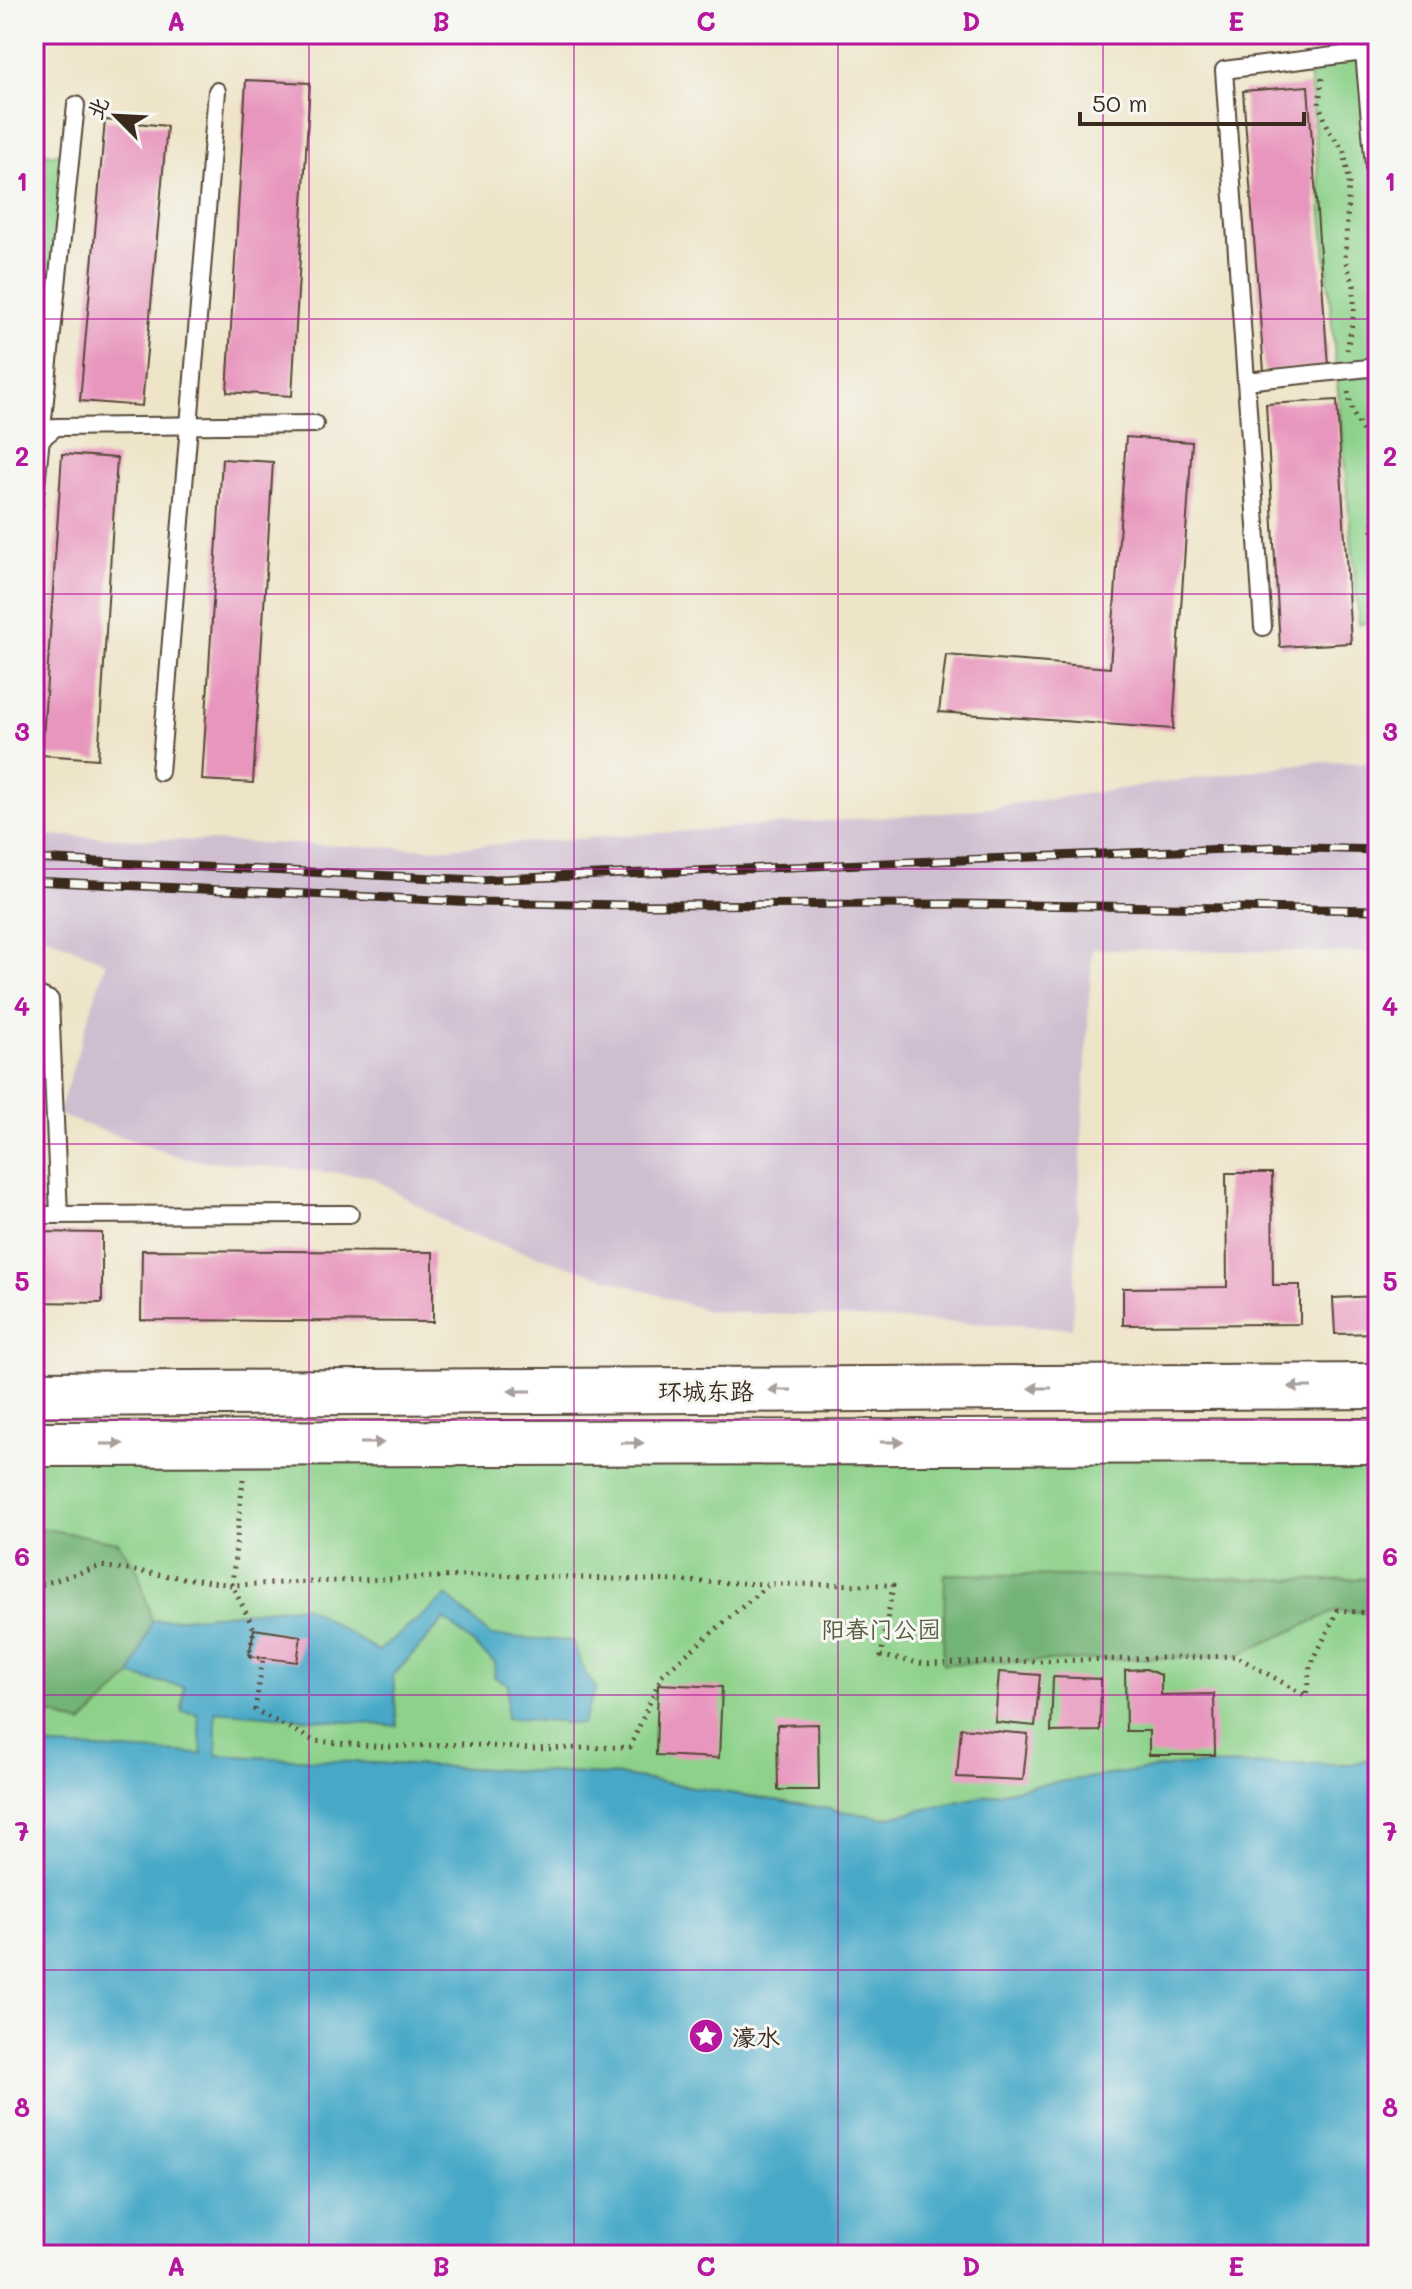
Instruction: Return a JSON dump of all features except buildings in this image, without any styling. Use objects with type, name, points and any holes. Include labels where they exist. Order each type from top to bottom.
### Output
[{"type":"main road","name":"环城东路","points":[[34,1394],[1378,1386]]},
{"type":"main road","points":[[34,1444],[1378,1441]]},
{"type":"lane","points":[[1263,627],[1224,70],[1364,52],[1378,212]]},
{"type":"lane","points":[[160,772],[217,91]]},
{"type":"lane","points":[[34,504],[37,443],[76,105]]},
{"type":"lane","points":[[1246,381],[1378,367]]},
{"type":"lane","points":[[37,443],[56,427],[315,424]]},
{"type":"lane","points":[[34,993],[50,1000],[59,1215]]},
{"type":"lane","points":[[34,1215],[350,1214]]},
{"type":"path","points":[[1325,57],[1319,105],[1330,132],[1344,151],[1349,181],[1345,260],[1354,285],[1354,313],[1344,371],[1352,411],[1375,454],[1373,531],[1378,570]]},
{"type":"path","points":[[247,1444],[232,1585],[254,1629],[249,1656],[263,1658],[255,1710],[314,1741],[386,1747],[463,1744],[532,1749],[630,1747],[662,1675],[769,1584]]},
{"type":"path","points":[[34,1587],[101,1566],[232,1585],[490,1575],[893,1585],[881,1656],[925,1664],[1236,1656],[1306,1696],[1310,1667],[1338,1610],[1378,1614]]},
{"type":"shaded area","points":[[1313,762],[1378,763],[1378,953],[1092,949],[1072,1328],[708,1311],[460,1231],[370,1176],[186,1159],[58,1115],[106,962],[34,931],[34,835],[433,849],[955,812]]},
{"type":"green space","points":[[1364,52],[1378,212],[1378,621],[1359,624],[1308,59]]},
{"type":"green space","points":[[34,153],[70,155],[34,530]]},
{"type":"green space","name":"阳春门公园","points":[[1378,1441],[1378,1756],[1353,1764],[1181,1765],[1030,1786],[885,1818],[623,1776],[34,1746],[34,1444]]},
{"type":"green space","points":[[34,1527],[118,1542],[138,1571],[152,1621],[131,1676],[82,1724],[34,1709]]},
{"type":"green space","points":[[945,1574],[1327,1580],[1378,1578],[1378,1614],[1338,1610],[1236,1656],[943,1664]]},
{"type":"water","name":"濠水","points":[[447,1596],[491,1636],[572,1641],[585,1673],[596,1688],[582,1724],[506,1718],[508,1684],[494,1677],[495,1663],[445,1619],[393,1676],[397,1726],[215,1711],[217,1755],[623,1776],[885,1818],[1030,1786],[1181,1765],[1352,1764],[1378,1756],[1378,2255],[34,2255],[34,1746],[202,1754],[198,1714],[182,1712],[184,1687],[131,1676],[152,1621],[305,1606],[378,1651]]},
{"type":"railway","points":[[34,859],[478,880],[1273,847],[1378,850]]},
{"type":"railway","points":[[34,881],[477,902],[1378,910]]},
{"type":"place","name":"濠水","points":[[706,2036]]}]
